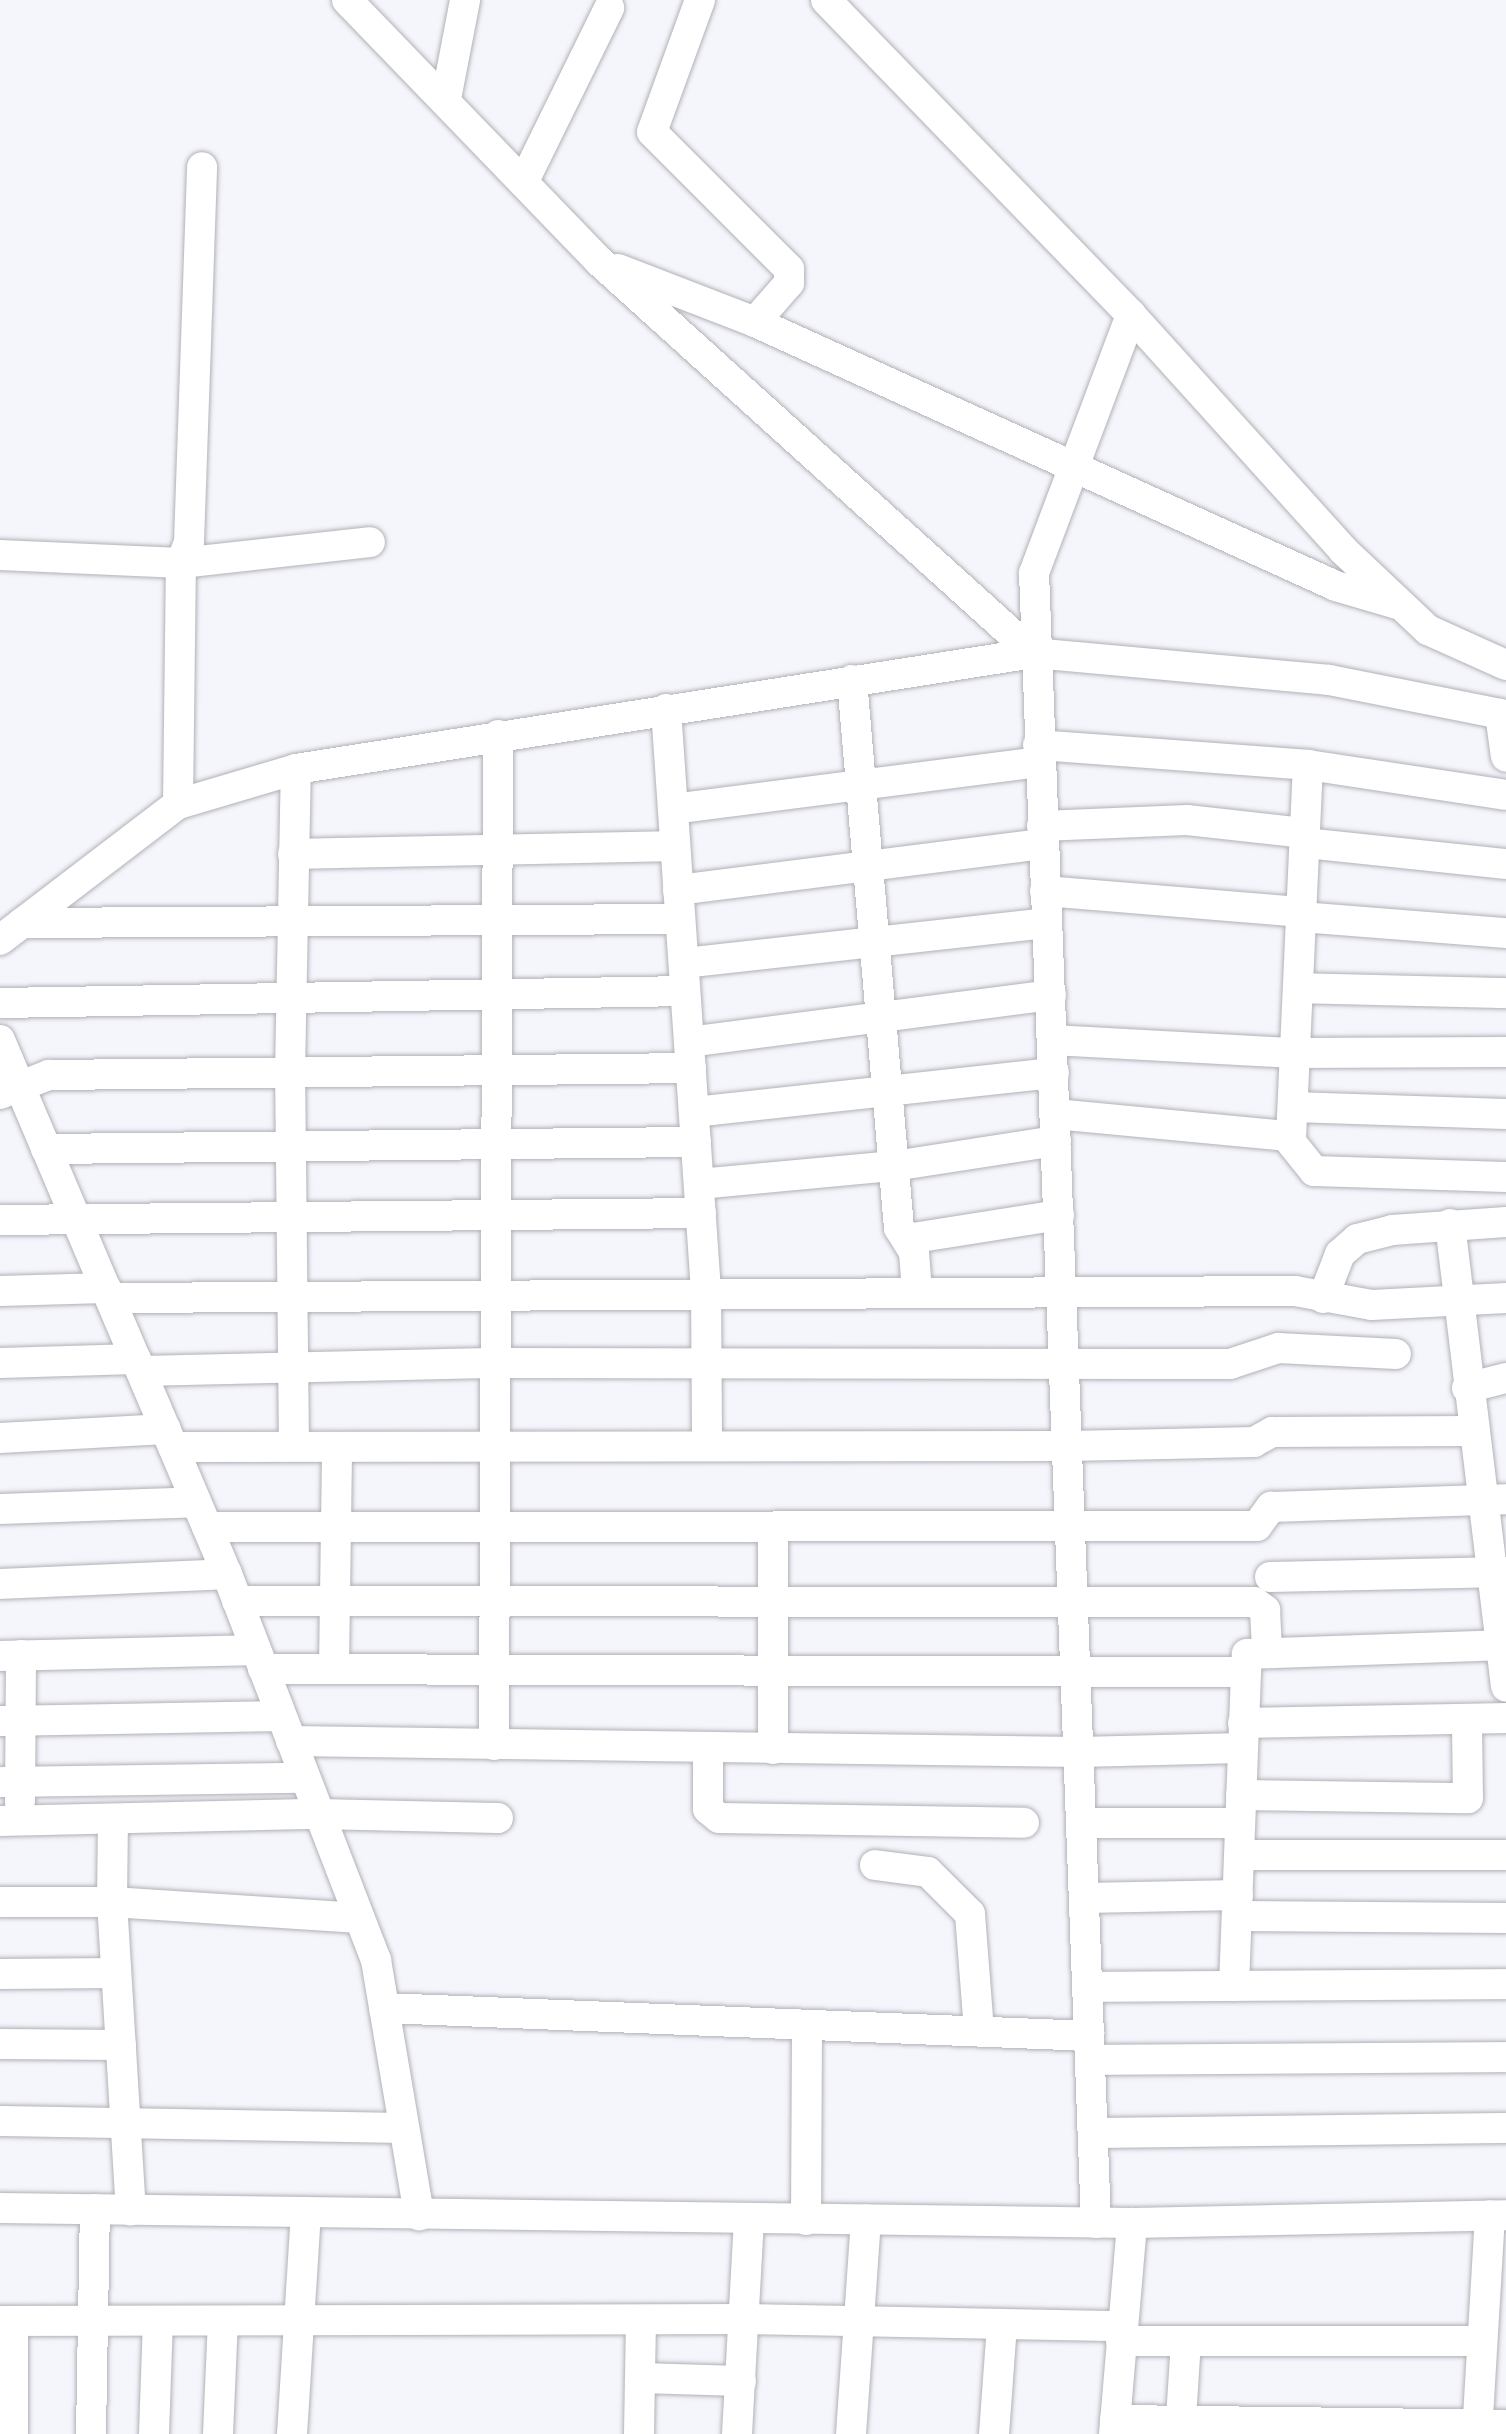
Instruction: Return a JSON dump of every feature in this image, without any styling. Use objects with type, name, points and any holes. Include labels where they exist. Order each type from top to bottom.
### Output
[{"type":"street","points":[[446,99],[466,0]]},
{"type":"street","points":[[700,0],[652,132],[789,269],[789,283],[756,322]]},
{"type":"street","points":[[826,0],[1131,315],[1343,550],[1428,630],[1506,665]]},
{"type":"street","points":[[363,7],[600,262],[1033,653]]},
{"type":"street","points":[[524,181],[609,8]]},
{"type":"street","points":[[178,804],[181,563],[188,542],[202,167]]},
{"type":"street","points":[[600,262],[756,322],[1336,586],[1400,604]]},
{"type":"street","points":[[1096,2223],[1060,1215],[1033,653],[1034,573],[1070,467],[1131,315]]},
{"type":"street","points":[[0,555],[181,563],[370,542]]},
{"type":"street","points":[[11,931],[178,804],[296,769],[498,734],[1033,653],[1329,680],[1503,714],[1506,757]]},
{"type":"street","points":[[852,680],[899,1228],[908,1239],[917,1292]]},
{"type":"street","points":[[666,709],[706,1291],[707,1446]]},
{"type":"street","points":[[494,1745],[500,1446],[498,734]]},
{"type":"street","points":[[673,810],[861,786],[1038,753],[1308,765],[1506,795]]},
{"type":"street","points":[[1308,765],[1291,1138],[1304,1165],[1314,1171],[1506,1177]]},
{"type":"street","points":[[294,1446],[290,1073],[296,769]]},
{"type":"street","points":[[11,931],[293,922],[499,922],[679,904],[1042,835],[1187,820],[1506,864]]},
{"type":"street","points":[[293,854],[676,846]]},
{"type":"street","points":[[1046,891],[1506,932]]},
{"type":"street","points":[[0,1004],[499,995],[685,977],[874,943],[1047,923]]},
{"type":"street","points":[[1298,988],[1506,993]]},
{"type":"street","points":[[9,1089],[49,1075],[500,1072],[690,1055],[881,1016],[1051,996]]},
{"type":"street","points":[[0,1040],[9,1089],[46,1149],[202,1514],[376,1960],[419,2215]]},
{"type":"street","points":[[1052,1040],[1295,1053],[1506,1052]]},
{"type":"street","points":[[46,1149],[500,1142],[695,1127],[888,1093],[1054,1073]]},
{"type":"street","points":[[1292,1107],[1506,1114]]},
{"type":"street","points":[[0,1220],[500,1218],[700,1198],[894,1166],[1056,1128],[1291,1138]]},
{"type":"street","points":[[908,1239],[1060,1215]]},
{"type":"street","points":[[1323,1298],[1346,1245],[1392,1230],[1506,1222]]},
{"type":"street","points":[[1450,1224],[1472,1431],[1494,1499],[1506,1687]]},
{"type":"street","points":[[0,1291],[292,1295],[500,1291],[1295,1291],[1372,1306],[1506,1298]]},
{"type":"street","points":[[0,1362],[295,1368],[500,1362],[1065,1360],[1230,1364],[1278,1348],[1396,1354]]},
{"type":"street","points":[[1467,1388],[1506,1378]]},
{"type":"street","points":[[0,1438],[169,1438],[294,1446],[1068,1446],[1254,1442],[1272,1432],[1472,1431]]},
{"type":"street","points":[[334,1668],[336,1446]]},
{"type":"street","points":[[0,1510],[202,1514],[334,1525],[1071,1529],[1257,1526],[1271,1507],[1494,1499]]},
{"type":"street","points":[[773,1528],[773,1748]]},
{"type":"street","points":[[1270,1577],[1499,1572]]},
{"type":"street","points":[[0,1584],[232,1587],[334,1599],[497,1596],[1254,1602],[1264,1610],[1266,1650]]},
{"type":"street","points":[[1234,1986],[1244,1672],[1250,1650],[1504,1645]]},
{"type":"street","points":[[498,1818],[318,1814],[10,1821],[10,1655],[260,1659],[334,1668],[1076,1676],[1244,1672]]},
{"type":"street","points":[[10,1721],[286,1728],[494,1745],[1079,1752],[1243,1735],[1506,1718]]},
{"type":"street","points":[[1082,1823],[1240,1809],[1468,1798],[1468,1722]]},
{"type":"street","points":[[708,1748],[708,1809],[719,1818],[1024,1824]]},
{"type":"street","points":[[10,1782],[304,1778]]},
{"type":"street","points":[[113,1818],[112,1902],[131,2210]]},
{"type":"street","points":[[1239,1854],[1506,1856]]},
{"type":"street","points":[[876,1865],[928,1872],[970,1914],[978,2032]]},
{"type":"street","points":[[1084,1898],[1506,1918]]},
{"type":"street","points":[[0,1902],[112,1902],[359,1918]]},
{"type":"street","points":[[0,1974],[116,1973]]},
{"type":"street","points":[[1088,1987],[1506,1984]]},
{"type":"street","points":[[384,2008],[978,2032],[1090,2048],[1506,2058]]},
{"type":"street","points":[[806,2220],[807,2024]]},
{"type":"street","points":[[0,2044],[121,2046]]},
{"type":"street","points":[[0,2121],[403,2128]]},
{"type":"street","points":[[1093,2133],[1506,2128]]},
{"type":"street","points":[[0,2208],[1096,2223],[1498,2215],[1486,2428],[1114,2427],[1132,2223]]},
{"type":"street","points":[[90,2434],[95,2210]]},
{"type":"street","points":[[292,2434],[306,2213]]},
{"type":"street","points":[[737,2434],[749,2219]]},
{"type":"street","points":[[851,2434],[866,2220]]},
{"type":"street","points":[[14,2434],[7,2321],[745,2319],[1002,2324],[1186,2341],[1490,2345]]},
{"type":"street","points":[[639,2434],[641,2320]]},
{"type":"street","points":[[154,2434],[158,2321]]},
{"type":"street","points":[[218,2434],[224,2321]]},
{"type":"street","points":[[994,2434],[1002,2324]]},
{"type":"street","points":[[1181,2428],[1186,2341]]},
{"type":"street","points":[[640,2378],[741,2381]]}]
